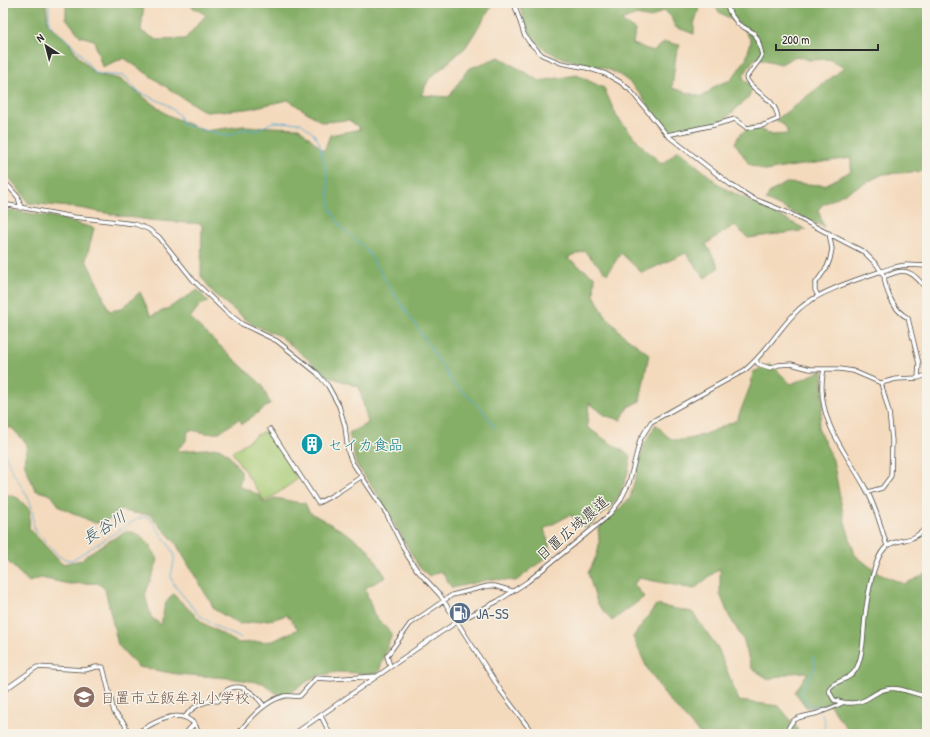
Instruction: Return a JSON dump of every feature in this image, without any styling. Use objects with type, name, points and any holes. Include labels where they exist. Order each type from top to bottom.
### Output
[{"type":"street","points":[[514,3],[524,34],[529,42],[542,54],[561,63],[606,74],[620,82],[630,90],[667,135],[712,171],[752,198],[789,213],[864,252],[877,265],[884,276],[886,288],[900,314],[908,318],[919,364],[918,378]]},
{"type":"street","points":[[667,135],[735,119],[747,128],[764,125],[778,119],[773,105],[746,78],[762,55],[756,36],[754,33],[738,24],[725,3]]},
{"type":"street","points":[[3,180],[18,197],[22,208]]},
{"type":"street","points":[[3,204],[74,217],[135,224],[148,229],[159,237],[194,280],[224,311],[242,324],[277,341],[321,377],[332,392],[339,406],[345,426],[350,458],[386,513],[412,563],[444,601],[529,732],[535,734]]},
{"type":"street","points":[[818,296],[815,290],[815,284],[827,268],[832,250],[829,233]]},
{"type":"street","name":"日置広域農道","points":[[294,734],[390,666],[457,622],[534,577],[596,526],[614,509],[625,494],[632,474],[640,440],[651,422],[660,415],[745,370],[756,360],[800,308],[818,296],[894,267],[906,265],[927,266]]},
{"type":"street","points":[[884,276],[898,272],[908,272],[918,278],[927,289]]},
{"type":"street","points":[[756,360],[758,364],[770,368],[778,365],[791,364],[810,369],[840,369],[854,372],[881,383],[896,379],[918,378],[927,375]]},
{"type":"street","points":[[824,369],[822,395],[832,432],[872,500],[887,546]]},
{"type":"street","points":[[868,492],[882,488],[892,476],[892,441],[889,412],[881,383]]},
{"type":"street","points":[[270,429],[318,502],[335,494],[361,476]]},
{"type":"street","points":[[927,528],[916,536],[891,543],[880,556],[872,575],[866,611],[864,644],[859,663],[856,670],[848,678],[830,687],[830,693],[834,700],[842,703],[853,704],[861,702],[887,688],[895,688],[927,696]]},
{"type":"street","points":[[390,666],[387,656],[408,626],[444,601],[456,594],[488,586],[495,586],[512,591]]},
{"type":"street","points":[[3,691],[8,686],[37,667],[85,670],[103,667],[114,712],[124,723],[129,734]]},
{"type":"street","points":[[238,734],[248,721],[264,706],[277,698],[287,695],[293,697],[300,696],[316,678],[331,679],[377,676]]},
{"type":"street","points":[[185,717],[192,708],[203,703],[215,700],[218,701],[228,689],[234,688],[245,688],[254,693],[264,706]]},
{"type":"street","points":[[786,734],[792,721],[799,716],[817,713],[842,703]]},
{"type":"street","points":[[135,734],[152,723],[175,716],[185,717],[194,724],[197,728],[198,734]]},
{"type":"street","points":[[321,716],[330,734]]},
{"type":"street","points":[[184,734],[194,724]]},
{"type":"street","points":[[64,734],[71,734]]},
{"type":"green space","points":[[3,3],[46,3],[48,24],[68,41],[80,58],[95,74],[120,79],[166,114],[204,131],[243,126],[299,128],[324,151],[330,135],[361,129],[349,120],[322,122],[288,100],[247,109],[206,112],[181,97],[124,58],[102,67],[94,40],[80,36],[66,18],[66,3],[144,3],[141,31],[157,40],[185,39],[206,15],[192,7],[192,3],[262,3],[266,8],[274,3],[494,3],[465,48],[429,79],[421,95],[449,97],[468,69],[499,57],[540,81],[577,75],[604,88],[617,117],[644,148],[662,164],[679,150],[722,187],[807,230],[748,238],[734,225],[706,244],[719,267],[705,278],[686,253],[642,273],[621,253],[607,274],[584,251],[567,258],[595,277],[594,295],[604,314],[622,334],[649,354],[640,401],[628,407],[621,420],[606,416],[589,403],[587,427],[631,456],[625,482],[620,494],[612,505],[588,527],[585,527],[570,515],[544,529],[552,553],[516,581],[491,579],[452,588],[441,571],[429,576],[419,567],[375,490],[356,464],[349,433],[368,423],[359,387],[328,376],[280,336],[253,325],[214,294],[201,276],[202,224],[149,220],[78,208],[28,203],[25,197],[3,170]]},
{"type":"green space","points":[[518,3],[695,3],[699,9],[694,24],[694,34],[675,27],[671,17],[664,10],[651,18],[636,15],[621,21],[635,30],[633,44],[653,51],[665,42],[680,45],[676,55],[672,88],[702,97],[717,85],[731,80],[746,59],[751,41],[742,26],[719,12],[713,3],[927,3],[927,171],[883,174],[822,205],[818,210],[824,227],[766,200],[769,193],[786,183],[825,185],[851,171],[851,158],[766,171],[749,164],[735,143],[740,134],[753,126],[772,135],[788,134],[785,126],[776,120],[844,68],[829,59],[809,60],[796,56],[781,64],[761,59],[754,59],[743,76],[745,81],[753,86],[749,97],[723,121],[693,129],[669,131],[660,122],[636,89],[621,76],[604,68],[553,54],[539,45],[529,32]]},
{"type":"green space","points":[[3,209],[54,217],[94,228],[86,260],[109,311],[121,309],[140,292],[151,316],[167,309],[198,290],[208,302],[200,305],[190,318],[262,385],[270,404],[242,424],[239,419],[217,433],[191,430],[188,431],[186,441],[178,448],[179,451],[219,448],[227,453],[241,471],[239,486],[259,495],[265,504],[274,498],[305,503],[309,512],[348,534],[368,549],[386,577],[365,588],[374,615],[392,634],[378,674],[337,672],[314,677],[282,698],[263,683],[228,678],[177,674],[138,667],[118,645],[105,589],[98,583],[69,584],[41,578],[29,582],[8,562],[3,545],[3,493],[18,498],[30,510],[29,528],[62,564],[82,560],[86,555],[126,531],[142,537],[152,549],[158,560],[145,595],[151,617],[161,625],[165,604],[173,594],[203,623],[238,643],[273,641],[298,629],[287,615],[274,619],[239,624],[215,610],[175,542],[149,514],[139,514],[119,510],[106,522],[95,523],[60,507],[51,495],[35,490],[24,463],[27,444],[12,428],[3,427]]},
{"type":"green space","points":[[771,364],[791,384],[823,370],[823,405],[818,428],[833,460],[844,519],[855,555],[879,574],[905,584],[927,573],[927,734],[851,734],[829,704],[807,708],[795,692],[808,672],[790,673],[770,680],[751,668],[744,641],[729,616],[720,594],[720,568],[694,589],[639,578],[634,584],[644,597],[612,621],[597,603],[588,573],[598,552],[598,529],[630,498],[644,445],[656,424],[672,439],[678,440],[705,434],[737,420],[751,384],[753,372]]},
{"type":"green space","points":[[267,430],[298,479],[265,502],[232,452]]},
{"type":"green space","points":[[656,605],[692,612],[718,648],[739,701],[779,706],[798,729],[795,734],[700,734],[668,699],[647,668],[633,637]]},
{"type":"waterway","points":[[49,3],[49,24],[78,50],[94,72],[100,74],[125,76],[137,91],[166,104],[179,115],[182,124],[228,136],[244,129],[255,131],[273,122],[301,123],[314,134],[319,142],[327,174],[330,208],[341,227],[365,248],[452,382],[481,408],[495,428]]},
{"type":"waterway","name":"長谷川","points":[[3,448],[12,470],[31,504],[35,530],[59,556],[64,559],[72,560],[139,518],[149,517],[174,555],[171,576],[175,586],[199,615],[222,630],[241,638]]},
{"type":"waterway","points":[[813,656],[815,668],[800,692],[809,705],[820,707],[821,710]]},
{"type":"waterway","points":[[822,713],[825,722],[823,734]]},
{"type":"place","name":"セイカ食品","points":[[312,444]]},
{"type":"place","name":"JA-SS","points":[[460,613]]},
{"type":"place","name":"日置市立飯牟礼小学校","points":[[84,697]]}]
